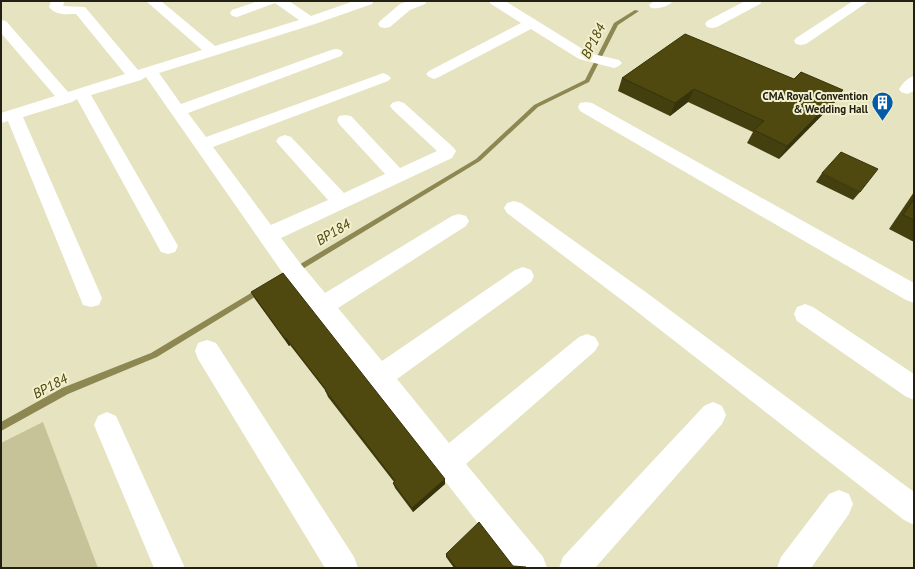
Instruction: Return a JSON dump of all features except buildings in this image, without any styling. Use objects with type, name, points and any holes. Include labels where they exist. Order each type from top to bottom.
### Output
[{"type":"street","points":[[58,1],[56,7],[62,10],[80,10],[177,111],[203,144],[298,276],[532,568]]},
{"type":"street","points":[[153,1],[213,52]]},
{"type":"street","points":[[237,13],[270,1]]},
{"type":"street","points":[[280,1],[310,21]]},
{"type":"street","points":[[91,298],[8,116],[310,21],[347,3],[367,1]]},
{"type":"street","points":[[385,24],[405,7],[420,1]]},
{"type":"street","points":[[496,1],[584,56],[614,63]]},
{"type":"street","points":[[712,24],[754,1]]},
{"type":"street","points":[[801,42],[862,1]]},
{"type":"street","points":[[434,74],[531,23]]},
{"type":"street","points":[[1,24],[74,96],[168,246]]},
{"type":"street","points":[[177,111],[336,53]]},
{"type":"street","points":[[203,144],[383,78]]},
{"type":"street","points":[[268,235],[447,152],[398,106]]},
{"type":"street","points":[[586,107],[914,294]]},
{"type":"street","points":[[345,120],[396,176]]},
{"type":"street","points":[[285,141],[341,202]]},
{"type":"street","points":[[514,208],[639,300],[914,510]]},
{"type":"street","points":[[323,306],[460,222]]},
{"type":"street","points":[[380,377],[523,276]]},
{"type":"street","points":[[805,314],[914,388]]},
{"type":"street","points":[[448,462],[587,344]]},
{"type":"street","points":[[207,351],[343,568]]},
{"type":"street","points":[[574,568],[713,415]]},
{"type":"street","points":[[108,425],[170,568]]},
{"type":"street","points":[[792,568],[839,504]]},
{"type":"shaded area","points":[[43,422],[98,568],[1,568],[1,443]]},
{"type":"waterway","name":"BP184","points":[[294,271],[478,160],[536,106],[587,81],[616,24],[637,11]]},
{"type":"waterway","name":"BP184","points":[[1,427],[65,391],[154,355],[261,290]]},
{"type":"place","name":"CMA Royal Convention & Wedding Hall","points":[[883,122]]}]
